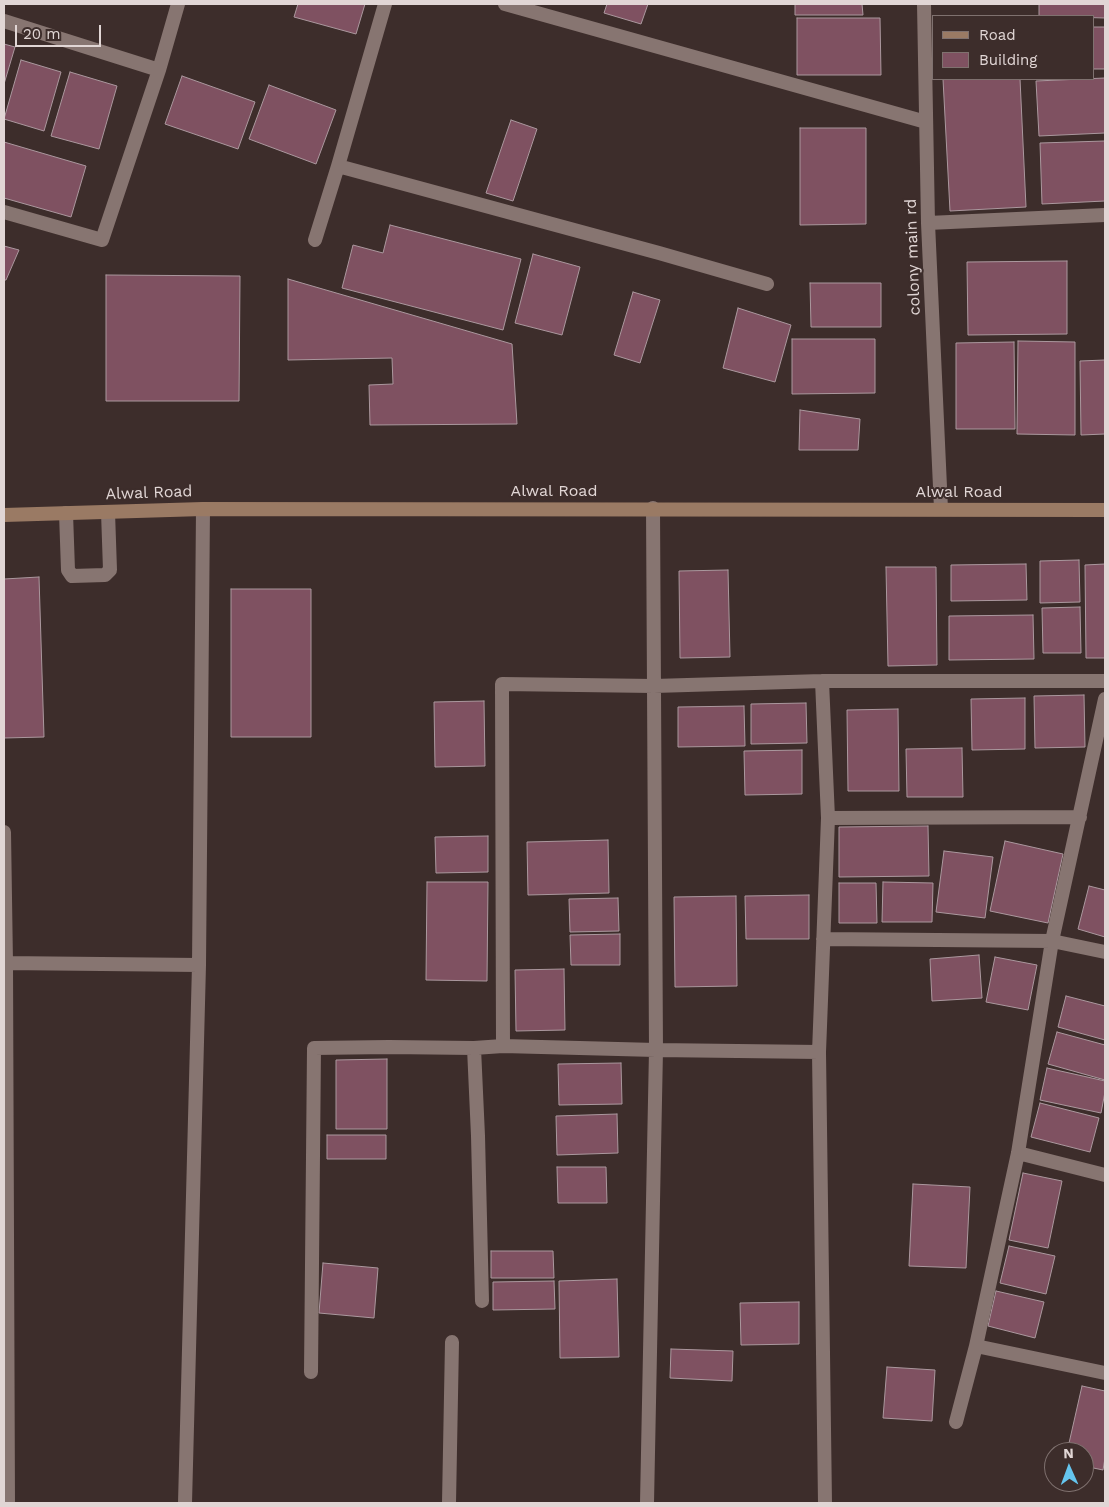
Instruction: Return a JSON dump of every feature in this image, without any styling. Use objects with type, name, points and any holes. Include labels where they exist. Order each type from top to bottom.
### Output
[{"type":"main road","name":"Alwal Road","points":[[4,515],[204,509],[1105,510]]},
{"type":"street","points":[[4,212],[102,240],[159,70],[178,4]]},
{"type":"street","points":[[315,240],[385,4]]},
{"type":"street","points":[[505,4],[926,122]]},
{"type":"street","name":"colony main rd","points":[[924,4],[928,223],[941,509]]},
{"type":"street","points":[[4,22],[159,70]]},
{"type":"street","points":[[338,166],[767,284]]},
{"type":"street","points":[[928,223],[1105,215]]},
{"type":"street","points":[[646,1503],[656,1050],[653,508]]},
{"type":"street","points":[[184,1503],[199,965],[204,509]]},
{"type":"street","points":[[66,513],[68,570],[72,576],[106,575],[110,570],[108,512]]},
{"type":"street","points":[[822,681],[828,818],[819,1052],[825,1503]]},
{"type":"street","points":[[503,1046],[502,684],[654,686],[822,681],[1105,681]]},
{"type":"street","points":[[956,1422],[976,1346],[1018,1153],[1052,941],[1105,699]]},
{"type":"street","points":[[828,818],[1080,817]]},
{"type":"street","points":[[4,832],[8,1503]]},
{"type":"street","points":[[823,939],[1052,941],[1105,952]]},
{"type":"street","points":[[5,963],[199,965]]},
{"type":"street","points":[[311,1372],[314,1048],[474,1048],[503,1046],[819,1052]]},
{"type":"street","points":[[474,1048],[482,1300]]},
{"type":"street","points":[[1018,1153],[1105,1175]]},
{"type":"street","points":[[449,1503],[452,1342]]},
{"type":"street","points":[[976,1346],[1105,1373]]},
{"type":"building","points":[[298,4],[365,4],[356,34],[294,17]]},
{"type":"building","points":[[607,4],[648,4],[641,24],[604,13]]},
{"type":"building","points":[[795,4],[862,4],[863,15],[795,15]]},
{"type":"building","points":[[1039,4],[1105,4],[1105,18],[1094,18],[1094,15],[1039,15]]},
{"type":"building","points":[[797,18],[880,18],[881,75],[797,75]]},
{"type":"building","points":[[1094,27],[1105,27],[1105,69],[1094,69]]},
{"type":"building","points":[[4,44],[15,47],[4,84]]},
{"type":"building","points":[[21,60],[61,72],[44,131],[4,119]]},
{"type":"building","points":[[70,72],[117,86],[99,149],[51,136]]},
{"type":"building","points":[[182,76],[255,102],[238,149],[165,124]]},
{"type":"building","points":[[1105,78],[1105,133],[1039,136],[1036,81],[1094,80]]},
{"type":"building","points":[[943,80],[1020,80],[1026,207],[950,211]]},
{"type":"building","points":[[269,85],[336,110],[316,164],[249,139]]},
{"type":"building","points":[[511,120],[537,129],[513,201],[486,193]]},
{"type":"building","points":[[800,128],[866,128],[866,224],[800,225]]},
{"type":"building","points":[[1105,141],[1105,201],[1042,204],[1040,143]]},
{"type":"building","points":[[4,142],[86,166],[71,217],[4,198]]},
{"type":"building","points":[[390,225],[521,259],[503,330],[342,288],[353,245],[383,253]]},
{"type":"building","points":[[4,246],[19,250],[6,280],[4,280]]},
{"type":"building","points":[[533,254],[580,267],[562,335],[515,323]]},
{"type":"building","points":[[1067,261],[1067,334],[968,335],[967,262]]},
{"type":"building","points":[[106,275],[240,276],[239,401],[106,401]]},
{"type":"building","points":[[288,279],[512,344],[517,424],[370,425],[369,385],[393,384],[392,358],[288,360]]},
{"type":"building","points":[[810,283],[881,283],[881,327],[811,327]]},
{"type":"building","points":[[633,292],[660,300],[640,363],[614,355]]},
{"type":"building","points":[[738,308],[791,325],[775,382],[723,368]]},
{"type":"building","points":[[792,339],[875,339],[875,393],[792,394]]},
{"type":"building","points":[[1018,341],[1075,342],[1075,435],[1017,434]]},
{"type":"building","points":[[1014,342],[1015,429],[956,429],[956,343]]},
{"type":"building","points":[[1105,360],[1105,434],[1081,435],[1080,361]]},
{"type":"building","points":[[800,410],[860,419],[858,450],[799,450]]},
{"type":"building","points":[[1079,560],[1080,602],[1040,603],[1040,561]]},
{"type":"building","points":[[1026,564],[1027,600],[951,601],[951,565]]},
{"type":"building","points":[[1105,564],[1105,658],[1086,658],[1085,565]]},
{"type":"building","points":[[886,567],[936,567],[937,665],[888,666]]},
{"type":"building","points":[[728,570],[730,657],[680,658],[679,571]]},
{"type":"building","points":[[39,577],[44,737],[4,738],[4,579]]},
{"type":"building","points":[[231,589],[311,589],[311,737],[231,737]]},
{"type":"building","points":[[1080,607],[1081,653],[1043,653],[1042,608]]},
{"type":"building","points":[[1033,615],[1034,659],[949,660],[949,616]]},
{"type":"building","points":[[1084,695],[1085,747],[1035,748],[1034,696]]},
{"type":"building","points":[[1025,698],[1025,749],[972,750],[971,699]]},
{"type":"building","points":[[484,701],[485,766],[435,767],[434,702]]},
{"type":"building","points":[[806,703],[807,743],[751,744],[751,704]]},
{"type":"building","points":[[744,706],[745,746],[678,747],[678,707]]},
{"type":"building","points":[[898,709],[899,791],[848,791],[847,710]]},
{"type":"building","points":[[962,748],[963,797],[907,797],[906,749]]},
{"type":"building","points":[[802,750],[802,794],[745,795],[744,751]]},
{"type":"building","points":[[928,826],[929,876],[839,877],[839,827]]},
{"type":"building","points":[[488,836],[488,872],[436,873],[435,837]]},
{"type":"building","points":[[608,840],[609,893],[528,895],[527,842]]},
{"type":"building","points":[[1005,841],[1063,854],[1048,923],[990,911]]},
{"type":"building","points":[[944,851],[993,857],[985,918],[936,912]]},
{"type":"building","points":[[427,882],[488,882],[487,981],[426,980]]},
{"type":"building","points":[[883,882],[933,883],[932,922],[882,922]]},
{"type":"building","points":[[839,883],[876,883],[877,923],[839,923]]},
{"type":"building","points":[[1089,886],[1105,890],[1105,937],[1078,929]]},
{"type":"building","points":[[809,895],[809,939],[746,939],[745,896]]},
{"type":"building","points":[[736,896],[737,986],[675,987],[674,897]]},
{"type":"building","points":[[618,898],[619,931],[570,932],[569,899]]},
{"type":"building","points":[[620,934],[620,965],[571,965],[570,935]]},
{"type":"building","points":[[979,955],[982,998],[932,1001],[930,959]]},
{"type":"building","points":[[995,957],[1037,965],[1028,1010],[986,1002]]},
{"type":"building","points":[[564,969],[565,1030],[516,1031],[515,970]]},
{"type":"building","points":[[1066,996],[1105,1006],[1105,1040],[1058,1027]]},
{"type":"building","points":[[1057,1032],[1105,1045],[1105,1080],[1048,1064]]},
{"type":"building","points":[[387,1059],[387,1129],[336,1129],[336,1060]]},
{"type":"building","points":[[621,1063],[622,1104],[559,1105],[558,1064]]},
{"type":"building","points":[[1047,1068],[1105,1081],[1101,1113],[1040,1100]]},
{"type":"building","points":[[1040,1103],[1099,1118],[1090,1152],[1031,1137]]},
{"type":"building","points":[[617,1114],[618,1153],[557,1155],[556,1116]]},
{"type":"building","points":[[327,1135],[386,1135],[386,1159],[327,1159]]},
{"type":"building","points":[[557,1167],[606,1167],[607,1203],[558,1203]]},
{"type":"building","points":[[1023,1173],[1062,1181],[1048,1248],[1009,1240]]},
{"type":"building","points":[[913,1184],[970,1187],[966,1268],[909,1266]]},
{"type":"building","points":[[1009,1246],[1055,1256],[1046,1294],[1000,1283]]},
{"type":"building","points":[[491,1251],[553,1251],[554,1278],[491,1278]]},
{"type":"building","points":[[323,1263],[378,1268],[374,1318],[319,1313]]},
{"type":"building","points":[[617,1279],[619,1357],[560,1358],[559,1281]]},
{"type":"building","points":[[554,1281],[555,1309],[493,1310],[493,1282]]},
{"type":"building","points":[[996,1291],[1044,1302],[1035,1338],[988,1326]]},
{"type":"building","points":[[799,1302],[799,1344],[741,1345],[740,1303]]},
{"type":"building","points":[[671,1349],[733,1351],[732,1381],[670,1378]]},
{"type":"building","points":[[887,1367],[935,1370],[932,1421],[883,1418]]},
{"type":"building","points":[[1082,1386],[1105,1391],[1105,1458],[1103,1470],[1094,1468],[1094,1442],[1069,1442]]}]
